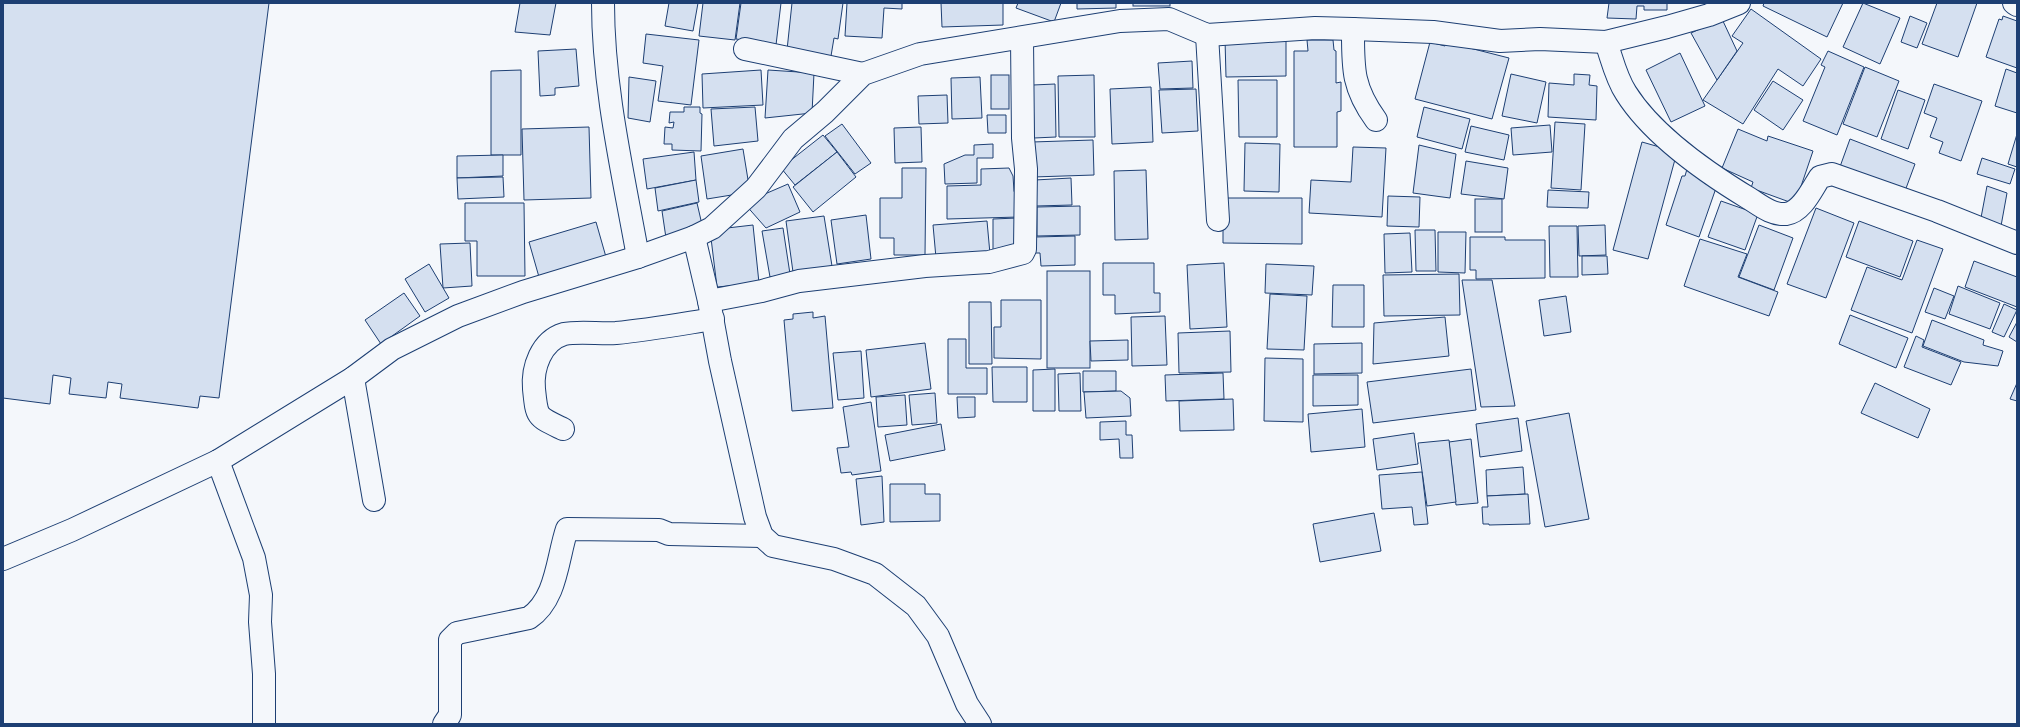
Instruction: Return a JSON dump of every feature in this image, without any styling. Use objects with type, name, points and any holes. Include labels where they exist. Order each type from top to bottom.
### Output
[{"type":"street","points":[[603,3],[603,38],[608,88],[638,256]]},
{"type":"street","points":[[3,559],[72,530],[218,461],[353,378],[392,349],[458,316],[523,292],[694,237],[712,228],[756,188],[792,139],[826,112],[863,74],[920,54],[1022,39],[1120,21],[1169,19],[1207,35],[1314,28],[1433,32],[1500,41],[1540,39],[1606,42],[1709,15],[1738,3]]},
{"type":"street","points":[[1353,29],[1353,65],[1356,85],[1364,103],[1376,120]]},
{"type":"street","points":[[1207,35],[1218,220]]},
{"type":"street","points":[[563,429],[543,420],[538,416],[533,380],[539,355],[550,342],[564,334],[615,333],[711,310],[799,280],[926,266],[989,262],[1023,253],[1026,250],[1026,169],[1023,138],[1022,39]]},
{"type":"street","points":[[1606,42],[1616,72],[1625,92],[1649,121],[1670,141],[1723,183],[1773,213],[1787,214],[1799,207],[1820,177],[1832,174],[1937,211],[2017,243]]},
{"type":"street","points":[[745,49],[863,74]]},
{"type":"street","points":[[694,237],[755,517],[762,536],[773,546],[834,559],[876,574],[916,606],[938,636],[967,704],[980,724]]},
{"type":"street","points":[[353,378],[374,500]]},
{"type":"street","points":[[218,461],[254,558],[261,595],[260,622],[264,674],[264,724]]},
{"type":"street","points":[[444,724],[450,715],[450,640],[457,632],[529,618],[538,612],[551,589],[567,529],[659,530],[669,534],[762,536]]},
{"type":"building","points":[[3,3],[269,3],[219,398],[200,396],[198,408],[120,398],[122,384],[108,382],[106,398],[69,394],[71,378],[53,375],[50,404],[3,398]]},
{"type":"building","points":[[520,3],[556,3],[550,35],[515,32]]},
{"type":"building","points":[[669,3],[698,3],[693,31],[665,26]]},
{"type":"building","points":[[703,3],[740,3],[735,40],[699,36]]},
{"type":"building","points":[[741,3],[781,3],[776,45],[736,39]]},
{"type":"building","points":[[792,3],[843,3],[838,39],[834,38],[831,56],[787,50]]},
{"type":"building","points":[[847,3],[902,3],[902,9],[884,8],[882,38],[845,36]]},
{"type":"building","points":[[941,3],[1003,3],[1003,25],[942,27]]},
{"type":"building","points":[[1018,3],[1061,3],[1054,22],[1016,8]]},
{"type":"building","points":[[1077,3],[1116,3],[1116,8],[1077,9]]},
{"type":"building","points":[[1133,3],[1170,3],[1170,6],[1133,6]]},
{"type":"building","points":[[1609,3],[1667,3],[1667,10],[1644,10],[1644,6],[1637,6],[1636,19],[1607,18]]},
{"type":"building","points":[[1764,3],[1843,3],[1827,37],[1763,6]]},
{"type":"building","points":[[1863,3],[1900,18],[1880,64],[1843,47]]},
{"type":"building","points":[[1937,3],[1977,3],[1958,57],[1922,44]]},
{"type":"building","points":[[1751,9],[1821,59],[1803,86],[1778,69],[1743,124],[1703,100],[1743,43],[1732,36]]},
{"type":"building","points":[[1910,16],[1927,23],[1917,48],[1901,42]]},
{"type":"building","points":[[2003,16],[2017,21],[2017,68],[1986,57],[1999,19],[2002,20]]},
{"type":"building","points":[[1722,19],[1737,51],[1717,80],[1691,33]]},
{"type":"building","points":[[646,34],[699,40],[691,105],[658,101],[663,66],[643,63]]},
{"type":"building","points":[[1286,38],[1286,76],[1226,77],[1225,39]]},
{"type":"building","points":[[1307,40],[1333,40],[1334,50],[1336,51],[1336,83],[1341,82],[1341,111],[1337,112],[1337,147],[1294,147],[1294,51],[1308,51]]},
{"type":"building","points":[[1430,42],[1445,46],[1446,42],[1509,58],[1492,119],[1415,99]]},
{"type":"building","points":[[576,49],[579,86],[555,88],[555,95],[540,96],[538,51]]},
{"type":"building","points":[[1828,51],[1864,67],[1837,135],[1803,121],[1825,67],[1821,65]]},
{"type":"building","points":[[1680,53],[1705,106],[1671,122],[1646,70]]},
{"type":"building","points":[[1192,61],[1193,88],[1160,89],[1158,63]]},
{"type":"building","points":[[1865,67],[1899,81],[1877,137],[1843,124]]},
{"type":"building","points":[[2006,69],[2017,73],[2017,113],[1995,106]]},
{"type":"building","points":[[521,70],[521,155],[491,155],[491,71]]},
{"type":"building","points":[[761,70],[763,105],[703,108],[702,74]]},
{"type":"building","points":[[768,70],[814,73],[812,113],[765,118]]},
{"type":"building","points":[[1511,74],[1546,82],[1537,123],[1502,116]]},
{"type":"building","points":[[1574,74],[1590,75],[1589,85],[1597,86],[1596,120],[1548,117],[1549,83],[1574,85]]},
{"type":"building","points":[[991,75],[1009,75],[1009,109],[991,109]]},
{"type":"building","points":[[1094,75],[1095,137],[1059,137],[1058,76]]},
{"type":"building","points":[[629,77],[656,81],[650,122],[628,118]]},
{"type":"building","points":[[980,77],[982,118],[952,119],[951,78]]},
{"type":"building","points":[[1238,80],[1277,80],[1277,137],[1239,137]]},
{"type":"building","points":[[1773,81],[1803,100],[1783,130],[1754,110]]},
{"type":"building","points":[[1055,84],[1056,137],[1034,138],[1033,85]]},
{"type":"building","points":[[1934,84],[1982,101],[1961,161],[1939,153],[1943,142],[1930,137],[1937,118],[1924,113]]},
{"type":"building","points":[[1151,87],[1153,142],[1112,144],[1110,89]]},
{"type":"building","points":[[1196,89],[1198,131],[1162,133],[1159,90]]},
{"type":"building","points":[[1898,90],[1925,100],[1908,149],[1881,139]]},
{"type":"building","points":[[947,95],[948,123],[919,124],[918,96]]},
{"type":"building","points":[[684,107],[700,107],[700,113],[702,114],[701,151],[672,150],[672,144],[664,144],[665,127],[673,128],[674,122],[669,123],[670,112],[684,112]]},
{"type":"building","points":[[755,107],[758,141],[714,146],[711,109]]},
{"type":"building","points":[[1424,107],[1470,119],[1462,149],[1417,137]]},
{"type":"building","points":[[987,115],[1006,115],[1006,133],[988,133]]},
{"type":"building","points":[[1555,122],[1585,124],[1581,190],[1551,188]]},
{"type":"building","points":[[842,124],[871,163],[855,174],[825,136]]},
{"type":"building","points":[[1550,125],[1552,152],[1513,155],[1511,128]]},
{"type":"building","points":[[1471,126],[1509,135],[1504,160],[1465,152]]},
{"type":"building","points":[[589,127],[591,198],[524,200],[522,129]]},
{"type":"building","points":[[921,127],[922,162],[895,163],[894,128]]},
{"type":"building","points":[[1738,129],[1767,141],[1768,136],[1813,151],[1795,204],[1751,188],[1753,182],[1722,168]]},
{"type":"building","points":[[2017,134],[2017,167],[2008,164]]},
{"type":"building","points":[[823,135],[837,152],[795,185],[781,168]]},
{"type":"building","points":[[1850,139],[1915,164],[1905,191],[1837,175]]},
{"type":"building","points":[[1093,140],[1094,175],[1033,177],[1032,142]]},
{"type":"building","points":[[1642,142],[1677,152],[1648,259],[1613,250]]},
{"type":"building","points":[[1245,143],[1280,144],[1279,192],[1244,191]]},
{"type":"building","points":[[993,144],[993,158],[977,158],[977,183],[945,184],[944,164],[965,155],[974,155],[974,145]]},
{"type":"building","points":[[1419,145],[1456,154],[1450,198],[1413,193]]},
{"type":"building","points":[[1353,147],[1386,148],[1382,217],[1309,213],[1311,180],[1351,182]]},
{"type":"building","points":[[743,149],[750,192],[707,199],[701,156]]},
{"type":"building","points":[[694,152],[696,180],[647,189],[643,159]]},
{"type":"building","points":[[837,152],[856,177],[813,212],[793,187]]},
{"type":"building","points":[[503,155],[503,176],[457,178],[457,156]]},
{"type":"building","points":[[1982,158],[2015,169],[2010,184],[1977,174]]},
{"type":"building","points":[[1466,161],[1508,168],[1504,199],[1461,194]]},
{"type":"building","points":[[902,168],[926,168],[925,255],[894,255],[894,238],[880,238],[880,198],[902,198]]},
{"type":"building","points":[[1009,168],[1013,176],[1014,191],[1019,204],[1019,217],[947,219],[947,186],[981,185],[981,169]]},
{"type":"building","points":[[1687,169],[1707,176],[1704,183],[1716,188],[1699,237],[1666,225],[1682,176],[1685,176]]},
{"type":"building","points":[[1146,170],[1148,239],[1115,240],[1114,171]]},
{"type":"building","points":[[503,177],[504,197],[458,199],[457,178]]},
{"type":"building","points":[[1071,178],[1072,205],[1036,206],[1035,180]]},
{"type":"building","points":[[696,180],[699,202],[658,211],[655,188]]},
{"type":"building","points":[[788,184],[800,212],[766,228],[744,203]]},
{"type":"building","points":[[1987,186],[2007,193],[2001,226],[1980,223]]},
{"type":"building","points":[[1548,190],[1589,192],[1588,208],[1547,207]]},
{"type":"building","points":[[1388,196],[1420,197],[1419,227],[1387,226]]},
{"type":"building","points":[[1223,198],[1302,198],[1302,244],[1223,243]]},
{"type":"building","points":[[1475,199],[1502,199],[1502,232],[1475,232]]},
{"type":"building","points":[[1721,201],[1758,214],[1745,250],[1708,237]]},
{"type":"building","points":[[465,203],[524,203],[525,276],[477,276],[477,241],[465,241]]},
{"type":"building","points":[[697,203],[703,229],[666,238],[662,211]]},
{"type":"building","points":[[1080,206],[1080,235],[1037,236],[1037,207]]},
{"type":"building","points":[[1816,208],[1854,223],[1826,298],[1787,284]]},
{"type":"building","points":[[866,215],[871,259],[837,264],[831,220]]},
{"type":"building","points":[[824,216],[832,266],[793,272],[786,221]]},
{"type":"building","points":[[1017,218],[1018,253],[993,254],[993,219]]},
{"type":"building","points":[[987,221],[990,254],[936,258],[933,225]]},
{"type":"building","points":[[1859,221],[1913,241],[1900,277],[1846,257]]},
{"type":"building","points":[[596,222],[606,257],[539,277],[529,242]]},
{"type":"building","points":[[753,225],[759,283],[717,287],[710,230]]},
{"type":"building","points":[[1605,225],[1606,255],[1579,256],[1578,226]]},
{"type":"building","points":[[1759,225],[1793,238],[1774,290],[1739,277]]},
{"type":"building","points":[[1549,226],[1577,226],[1578,277],[1550,277]]},
{"type":"building","points":[[783,228],[790,274],[770,277],[762,231]]},
{"type":"building","points":[[1415,230],[1435,230],[1436,271],[1416,271]]},
{"type":"building","points":[[1438,232],[1466,232],[1465,273],[1438,272]]},
{"type":"building","points":[[1410,233],[1412,272],[1385,273],[1384,234]]},
{"type":"building","points":[[1075,236],[1075,265],[1041,266],[1040,253],[1035,253],[1035,237]]},
{"type":"building","points":[[1470,237],[1505,237],[1505,240],[1545,240],[1545,278],[1476,279],[1476,270],[1470,270]]},
{"type":"building","points":[[1700,239],[1747,254],[1738,277],[1778,292],[1769,316],[1684,286]]},
{"type":"building","points":[[1917,240],[1943,249],[1912,333],[1851,310],[1867,267],[1902,280]]},
{"type":"building","points":[[470,243],[472,286],[443,288],[440,244]]},
{"type":"building","points":[[1582,256],[1607,256],[1608,274],[1582,275]]},
{"type":"building","points":[[1974,261],[2017,277],[2017,307],[1965,287]]},
{"type":"building","points":[[1103,263],[1154,263],[1154,293],[1160,293],[1160,312],[1115,314],[1115,295],[1103,295]]},
{"type":"building","points":[[1224,263],[1227,327],[1190,329],[1187,265]]},
{"type":"building","points":[[429,264],[449,298],[425,312],[405,279]]},
{"type":"building","points":[[1266,264],[1314,266],[1312,295],[1265,293]]},
{"type":"building","points":[[1047,271],[1090,271],[1090,368],[1047,368]]},
{"type":"building","points":[[1459,274],[1460,315],[1384,316],[1383,275]]},
{"type":"building","points":[[1462,280],[1492,280],[1515,406],[1481,407]]},
{"type":"building","points":[[1333,285],[1364,285],[1364,327],[1332,327]]},
{"type":"building","points":[[1958,286],[2000,303],[1990,329],[1949,314]]},
{"type":"building","points":[[1934,288],[1954,296],[1945,319],[1925,312]]},
{"type":"building","points":[[404,293],[420,316],[381,344],[365,320]]},
{"type":"building","points":[[1270,294],[1307,296],[1304,350],[1267,349]]},
{"type":"building","points":[[1566,296],[1571,332],[1544,336],[1539,300]]},
{"type":"building","points":[[1001,300],[1041,300],[1041,359],[994,358],[994,327],[1001,327]]},
{"type":"building","points":[[969,302],[991,302],[992,364],[969,364]]},
{"type":"building","points":[[2004,304],[2017,310],[2004,337],[1992,332]]},
{"type":"building","points":[[813,312],[813,318],[825,316],[833,408],[792,411],[784,320],[793,319],[793,314]]},
{"type":"building","points":[[1850,315],[1908,338],[1896,368],[1839,344]]},
{"type":"building","points":[[1165,316],[1167,365],[1132,366],[1131,317]]},
{"type":"building","points":[[1445,317],[1449,356],[1373,364],[1374,323]]},
{"type":"building","points":[[1932,320],[1984,340],[1983,345],[2003,351],[1998,366],[1964,362],[1923,346]]},
{"type":"building","points":[[2017,322],[2017,342],[2009,337]]},
{"type":"building","points":[[1230,331],[1231,372],[1179,373],[1178,333]]},
{"type":"building","points":[[1916,336],[1924,340],[1922,347],[1961,362],[1951,385],[1904,367]]},
{"type":"building","points":[[948,339],[966,339],[966,368],[987,368],[987,394],[948,394]]},
{"type":"building","points":[[1128,340],[1128,360],[1091,361],[1090,341]]},
{"type":"building","points":[[925,343],[931,389],[871,397],[866,350]]},
{"type":"building","points":[[1362,343],[1362,373],[1314,374],[1314,344]]},
{"type":"building","points":[[861,351],[864,398],[838,400],[833,353]]},
{"type":"building","points":[[1265,358],[1303,359],[1303,422],[1264,421]]},
{"type":"building","points":[[992,367],[1027,367],[1027,402],[993,402]]},
{"type":"building","points":[[1055,369],[1055,411],[1033,411],[1033,370]]},
{"type":"building","points":[[1471,369],[1476,410],[1373,423],[1367,382]]},
{"type":"building","points":[[1083,371],[1116,371],[1116,391],[1083,392]]},
{"type":"building","points":[[1080,373],[1081,411],[1059,411],[1058,374]]},
{"type":"building","points":[[1223,373],[1224,399],[1166,401],[1165,375]]},
{"type":"building","points":[[1313,375],[1358,375],[1358,405],[1313,406]]},
{"type":"building","points":[[1875,383],[1930,409],[1918,438],[1861,413]]},
{"type":"building","points":[[2017,383],[2017,401],[2010,399]]},
{"type":"building","points":[[1121,391],[1130,398],[1131,416],[1086,418],[1084,392]]},
{"type":"building","points":[[935,393],[937,423],[912,425],[909,395]]},
{"type":"building","points":[[905,395],[907,425],[878,427],[876,397]]},
{"type":"building","points":[[957,397],[975,397],[975,417],[958,418]]},
{"type":"building","points":[[1233,399],[1234,430],[1180,431],[1179,401]]},
{"type":"building","points":[[871,402],[881,471],[852,475],[851,472],[841,473],[837,448],[849,447],[843,407]]},
{"type":"building","points":[[1362,409],[1365,447],[1311,452],[1308,414]]},
{"type":"building","points":[[1569,413],[1589,519],[1545,527],[1526,421]]},
{"type":"building","points":[[1518,418],[1522,451],[1480,457],[1476,424]]},
{"type":"building","points":[[1126,421],[1126,435],[1132,435],[1133,458],[1120,458],[1119,439],[1100,440],[1100,422]]},
{"type":"building","points":[[941,424],[945,450],[890,461],[885,435]]},
{"type":"building","points":[[1414,433],[1418,464],[1377,470],[1373,439]]},
{"type":"building","points":[[1471,439],[1478,503],[1456,505],[1449,442]]},
{"type":"building","points":[[1449,440],[1456,502],[1427,506],[1418,443]]},
{"type":"building","points":[[1523,467],[1525,494],[1487,496],[1486,470]]},
{"type":"building","points":[[1422,472],[1428,524],[1414,525],[1412,507],[1382,509],[1379,475]]},
{"type":"building","points":[[882,476],[884,522],[861,525],[856,479]]},
{"type":"building","points":[[890,484],[925,484],[925,494],[940,494],[940,521],[890,522]]},
{"type":"building","points":[[1528,494],[1530,524],[1483,524],[1482,507],[1488,507],[1487,496]]},
{"type":"building","points":[[1374,513],[1381,551],[1320,562],[1313,524]]}]
